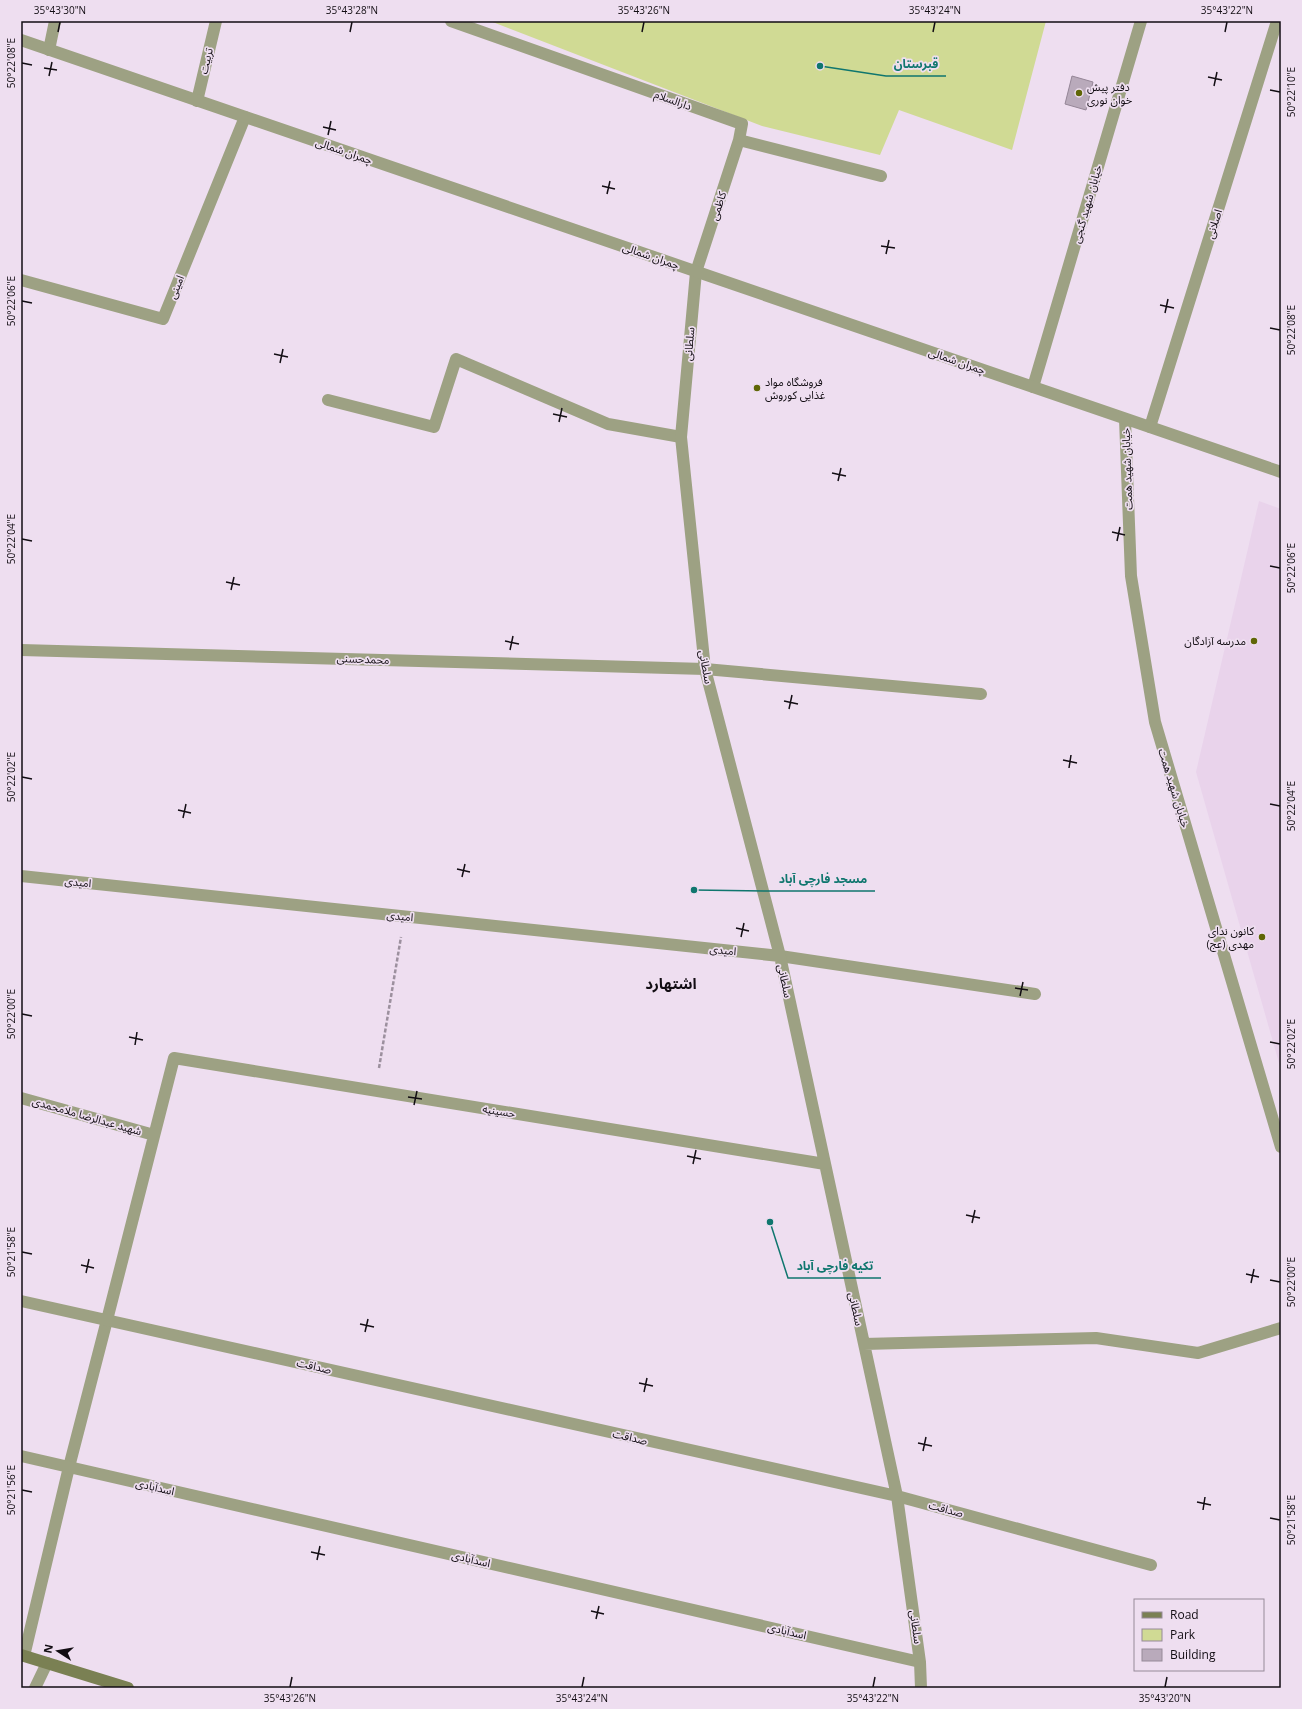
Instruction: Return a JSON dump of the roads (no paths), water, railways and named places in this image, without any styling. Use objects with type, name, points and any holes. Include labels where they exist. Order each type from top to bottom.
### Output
[{"type":"main road","points":[[22,1655],[128,1688]]},
{"type":"street","points":[[49,50],[55,21]]},
{"type":"street","name":"تربیت","points":[[197,100],[216,21]]},
{"type":"street","name":"دارالسلام","points":[[451,21],[742,124],[739,140]]},
{"type":"street","name":"خیابان شهید گنجی","points":[[1033,387],[1141,21]]},
{"type":"street","name":"اصلانی","points":[[1150,427],[1277,21]]},
{"type":"street","name":"چمران شمالی","points":[[21,40],[1281,472]]},
{"type":"street","name":"امینی","points":[[21,280],[163,319],[245,117]]},
{"type":"street","points":[[739,140],[881,176]]},
{"type":"street","name":"کاظمی","points":[[696,272],[739,140]]},
{"type":"street","name":"سلطانی","points":[[696,272],[681,437],[705,669],[780,956],[897,1496],[920,1662],[921,1688]]},
{"type":"street","points":[[328,400],[434,427],[456,359],[608,424],[681,437]]},
{"type":"street","name":"خیابان شهید همت","points":[[1125,419],[1131,576],[1155,722],[1281,1147]]},
{"type":"street","name":"محمدحسنی","points":[[21,650],[705,669],[981,694]]},
{"type":"street","name":"امیدی","points":[[21,876],[780,956],[1035,994]]},
{"type":"street","name":"حسینیه","points":[[154,1135],[174,1058],[825,1164]]},
{"type":"street","name":"شهید عبدالرضا ملامحمدی","points":[[21,1098],[154,1135]]},
{"type":"street","points":[[22,1655],[154,1135]]},
{"type":"street","name":"صداقت","points":[[21,1301],[897,1496],[1151,1565]]},
{"type":"street","points":[[864,1344],[1096,1338],[1198,1352],[1281,1328]]},
{"type":"street","name":"اسدآبادی","points":[[21,1456],[920,1662]]},
{"type":"street","points":[[35,1688],[47,1663]]},
{"type":"place","name":"قبرستان","points":[[820,66]]},
{"type":"place","name":"دفتر پیش خوان نوری","points":[[1079,93]]},
{"type":"place","name":"فروشگاه مواد غذایی کوروش","points":[[757,388]]},
{"type":"place","name":"مدرسه آزادگان","points":[[1254,641]]},
{"type":"place","name":"مسجد فارچی آباد","points":[[694,890]]},
{"type":"place","name":"کانون ندای مهدی (عج)","points":[[1262,937]]},
{"type":"place","name":"تکیه فارچی آباد","points":[[770,1222]]},
{"type":"district","name":"اشتهارد","points":[[671,984]]}]
